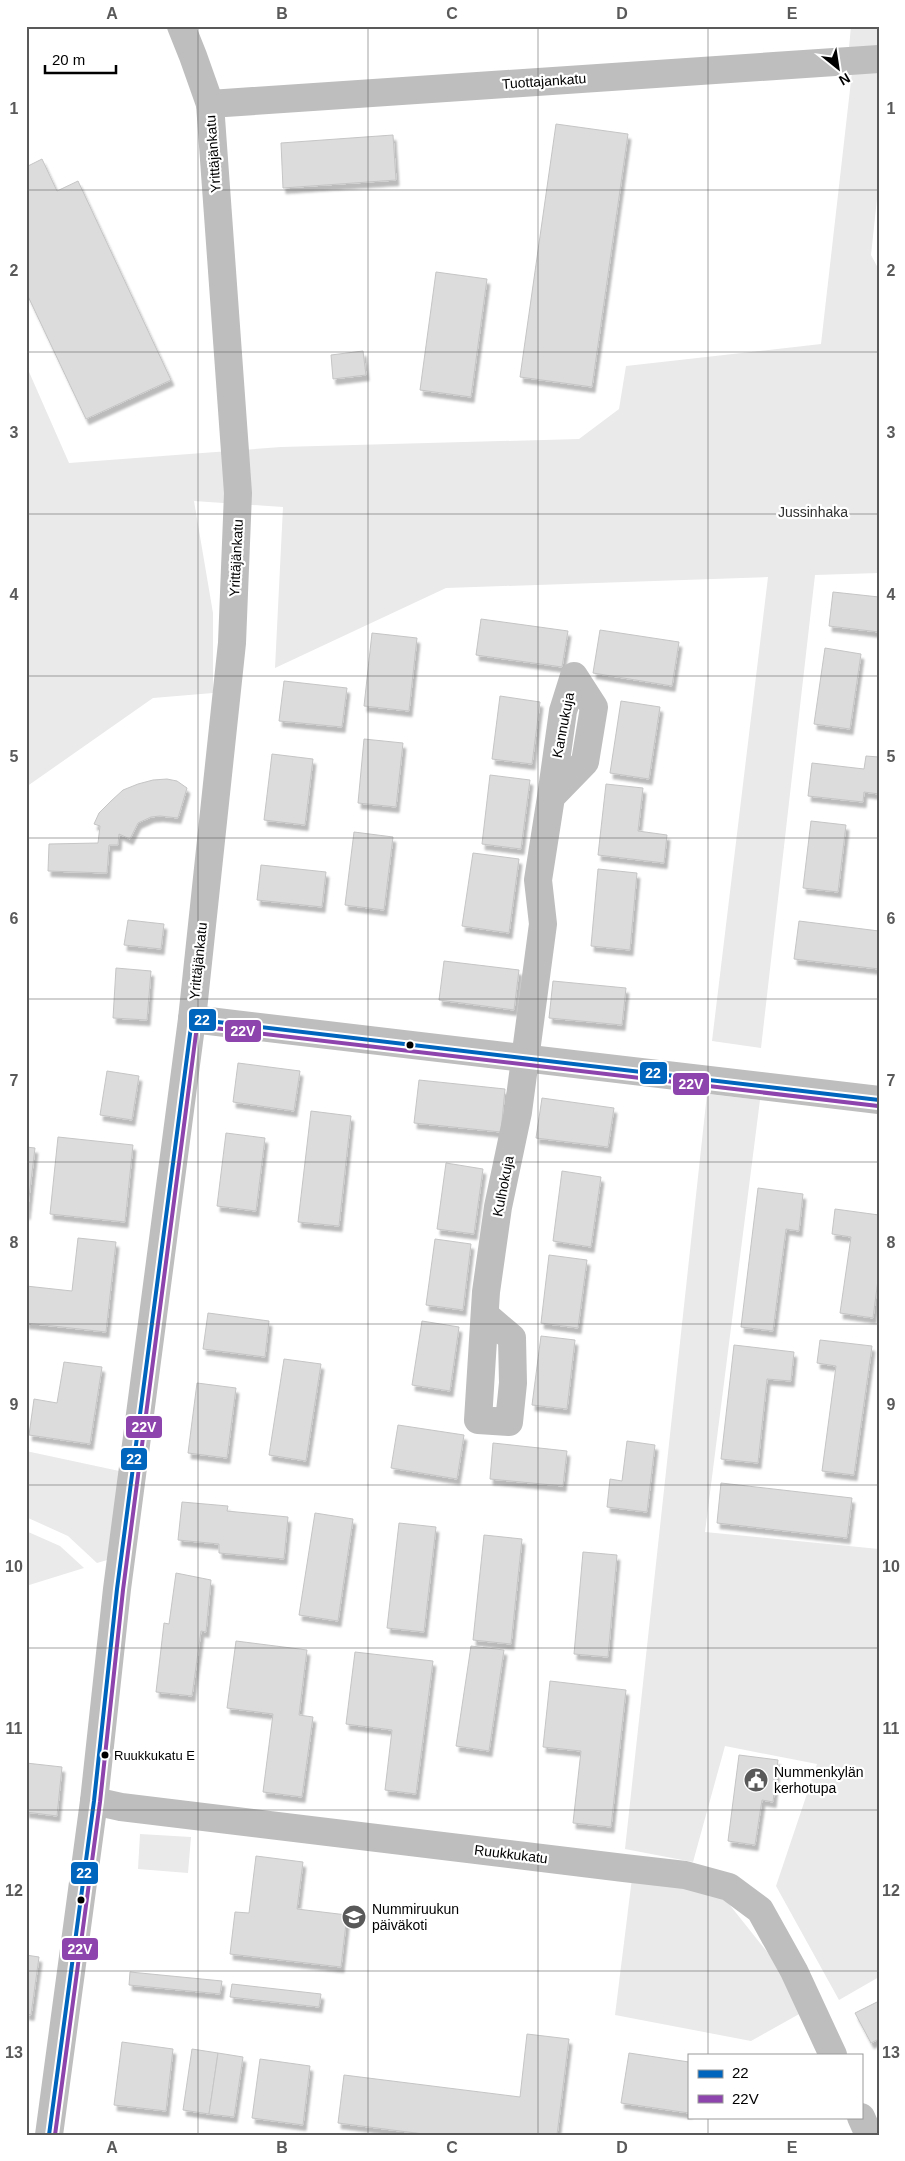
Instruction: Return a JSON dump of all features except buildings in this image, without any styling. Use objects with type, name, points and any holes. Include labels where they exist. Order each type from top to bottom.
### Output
[{"type":"street","name":"Yrittäjänkatu","points":[[50,2135],[94,1801],[118,1581],[192,1019],[232,643],[238,512],[210,104],[180,26]]},
{"type":"street","name":"Tuottajankatu","points":[[210,104],[879,59]]},
{"type":"street","points":[[525,1058],[543,924],[538,880],[551,797]]},
{"type":"street","points":[[192,1019],[879,1100]]},
{"type":"street","name":"Kulhokuja","points":[[485,1315],[486,1292],[498,1207],[518,1112],[525,1058]]},
{"type":"street","name":"Ruukkukatu","points":[[94,1801],[121,1807],[649,1870],[685,1875],[729,1887],[760,1910],[794,1971],[832,2054]]},
{"type":"street","points":[[861,2118],[869,2135]]},
{"type":"green space","points":[[851,26],[879,26],[879,47],[849,48]]},
{"type":"green space","name":"Jussinhaka","points":[[879,70],[879,180],[871,255],[879,270],[879,573],[815,575],[761,1048],[712,1041],[768,577],[446,588],[275,668],[283,507],[194,501],[213,613],[213,693],[153,698],[26,787],[26,365],[69,463],[281,447],[579,439],[619,409],[626,366],[821,344],[852,72]]},
{"type":"green space","points":[[707,1094],[760,1100],[705,1532],[879,1549],[879,1977],[839,2000],[776,1886],[817,1764],[725,1746],[693,1862],[625,1849]]},
{"type":"green space","points":[[26,1451],[124,1472],[114,1558],[97,1563],[68,1536],[26,1517]]},
{"type":"green space","points":[[26,1531],[60,1546],[84,1568],[26,1586]]},
{"type":"green space","points":[[140,1834],[191,1837],[188,1873],[138,1869]]},
{"type":"green space","points":[[632,1878],[686,1882],[725,1899],[788,1978],[801,2013],[751,2041],[615,2015]]},
{"type":"transit line","name":"22","points":[[49,2135],[94,1801],[117,1589],[192,1019],[879,1100]]},
{"type":"transit line","name":"22V","points":[[55,2135],[100,1802],[123,1590],[197,1026],[878,1106]]},
{"type":"place","name":"Ruukkukatu E","points":[[105,1755]]},
{"type":"place","name":"Nummenkylän kerhotupa","points":[[756,1780]]},
{"type":"place","name":"Nummiruukun päiväkoti","points":[[354,1917]]}]
